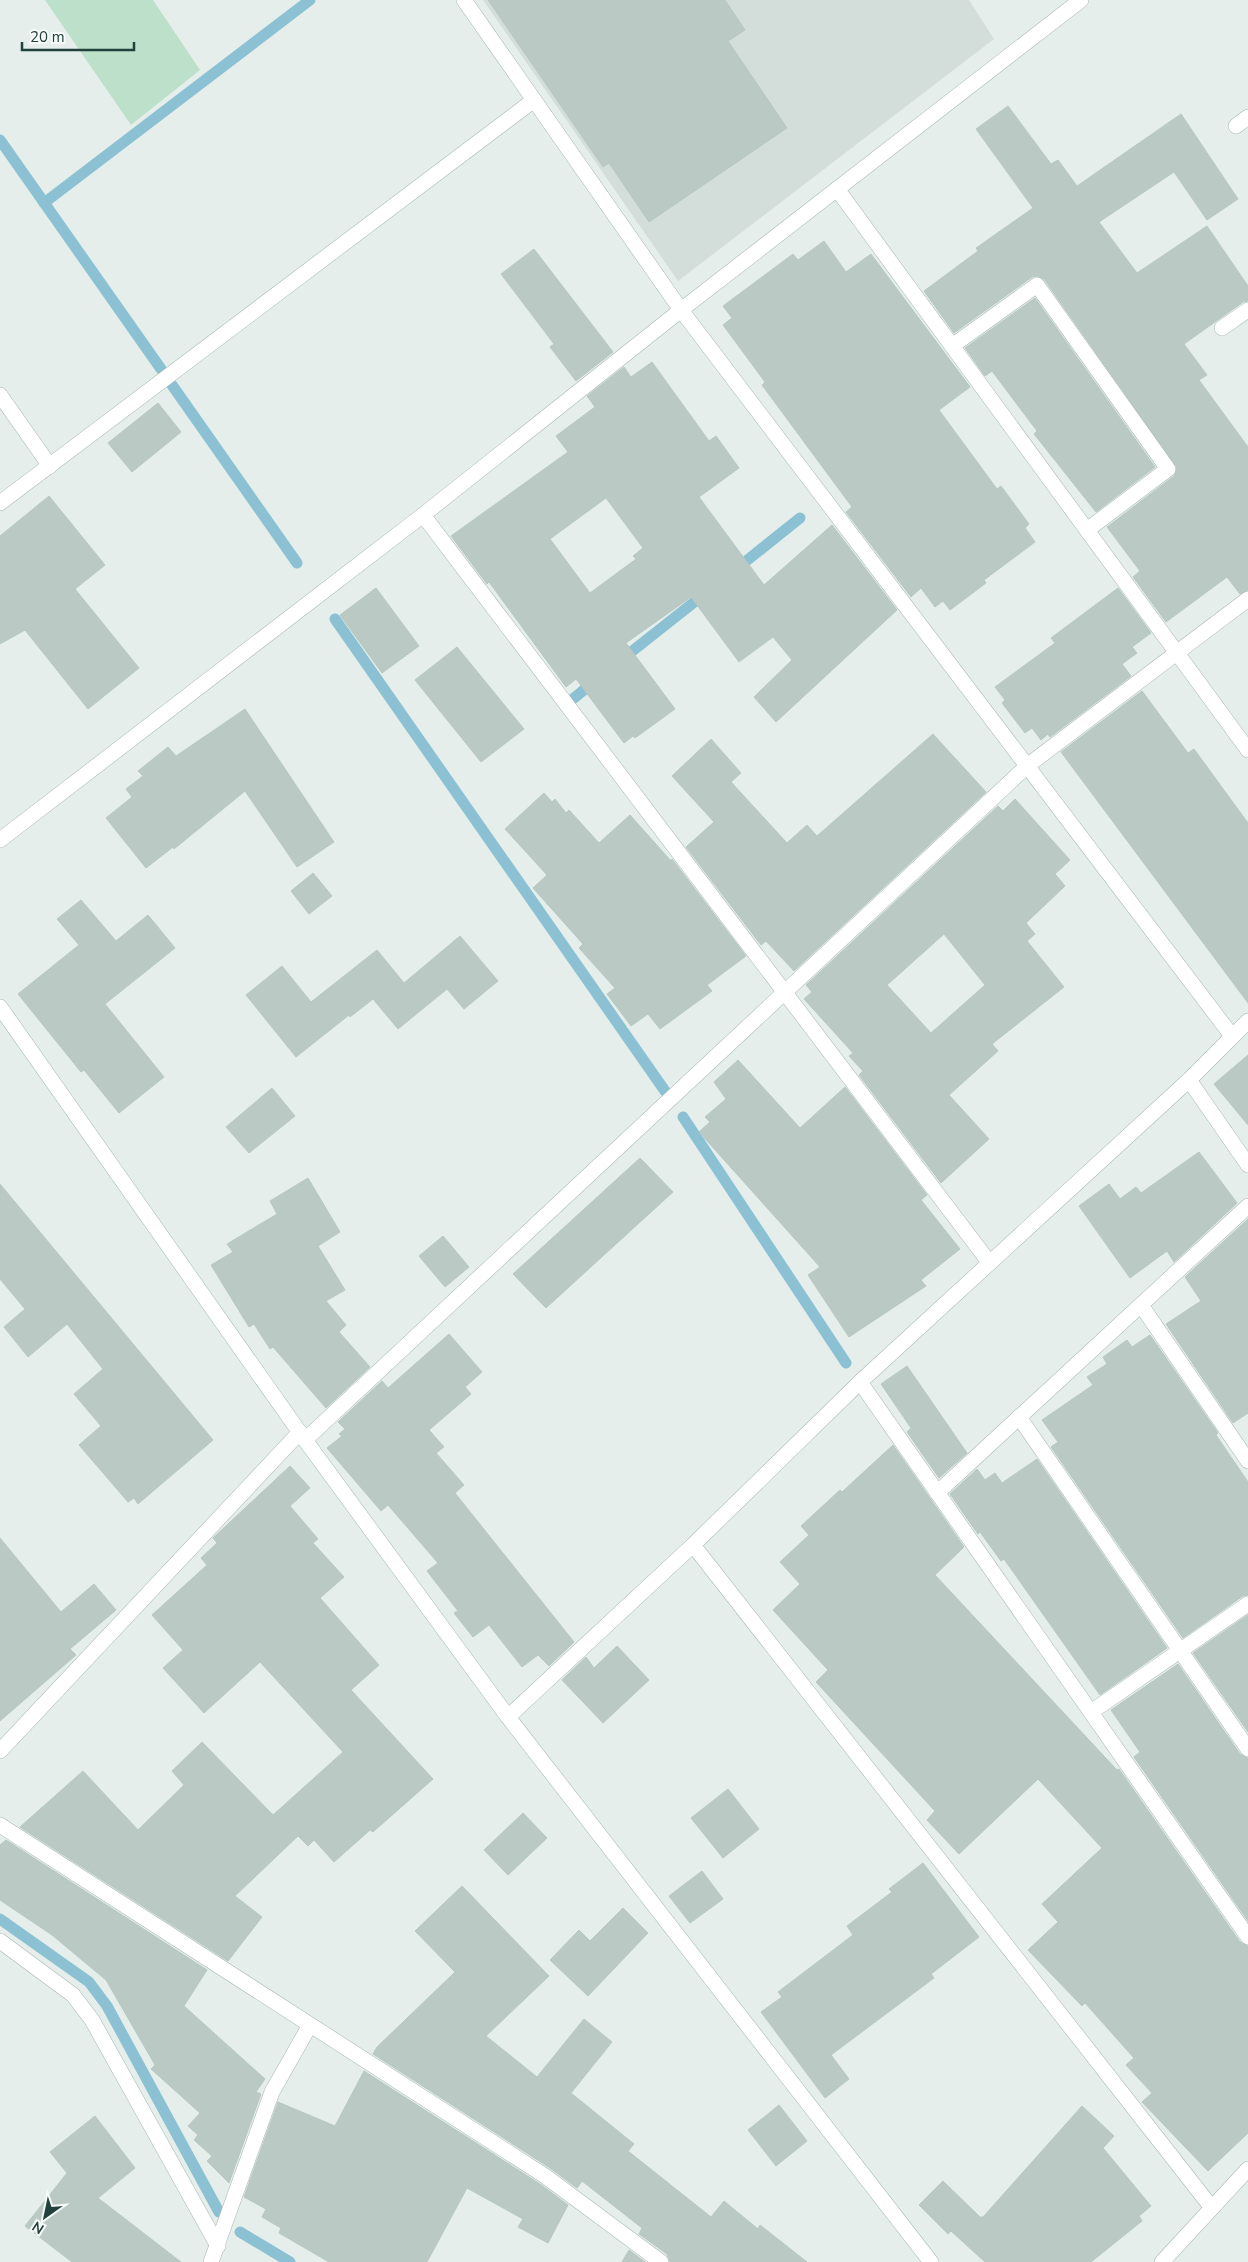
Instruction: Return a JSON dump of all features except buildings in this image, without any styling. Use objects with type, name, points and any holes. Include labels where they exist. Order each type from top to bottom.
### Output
[{"type":"street","points":[[464,0],[681,310],[1232,1036]]},
{"type":"street","points":[[0,840],[423,515],[681,310],[1080,0]]},
{"type":"street","points":[[0,503],[534,100]]},
{"type":"street","points":[[837,188],[1248,750]]},
{"type":"street","points":[[952,346],[1037,286],[1168,469],[1087,530]]},
{"type":"street","points":[[1222,328],[1248,310]]},
{"type":"street","points":[[0,395],[50,466]]},
{"type":"street","points":[[423,515],[989,1262]]},
{"type":"street","points":[[0,1751],[303,1436],[785,993],[1027,766],[1248,599]]},
{"type":"street","points":[[0,1007],[303,1436],[508,1717],[931,2262]]},
{"type":"street","points":[[508,1717],[693,1545],[860,1382],[1189,1080],[1248,1021]]},
{"type":"street","points":[[1189,1080],[1248,1165]]},
{"type":"street","points":[[937,1493],[1248,1206]]},
{"type":"street","points":[[1141,1305],[1248,1461]]},
{"type":"street","points":[[860,1382],[1248,1937]]},
{"type":"street","points":[[1018,1417],[1248,1750]]},
{"type":"street","points":[[693,1545],[1212,2208]]},
{"type":"street","points":[[1091,1712],[1248,1604]]},
{"type":"street","points":[[0,1825],[545,2176],[661,2262]]},
{"type":"street","points":[[0,1941],[73,1995],[92,2020],[218,2246]]},
{"type":"street","points":[[211,2262],[272,2092],[310,2025]]},
{"type":"street","points":[[1162,2262],[1248,2169]]},
{"type":"shaded area","points":[[483,0],[969,0],[994,39],[678,281]]},
{"type":"green space","points":[[45,0],[153,0],[200,70],[131,125]]},
{"type":"waterway","points":[[44,203],[310,0]]},
{"type":"waterway","points":[[0,140],[161,369]]},
{"type":"waterway","points":[[172,385],[297,563]]},
{"type":"waterway","points":[[735,570],[800,518]]},
{"type":"waterway","points":[[621,660],[707,592]]},
{"type":"waterway","points":[[335,619],[665,1091]]},
{"type":"waterway","points":[[574,698],[595,681]]},
{"type":"waterway","points":[[683,1117],[846,1363]]},
{"type":"waterway","points":[[0,1919],[89,1982],[107,2006],[219,2212]]},
{"type":"waterway","points":[[240,2232],[290,2262]]}]
